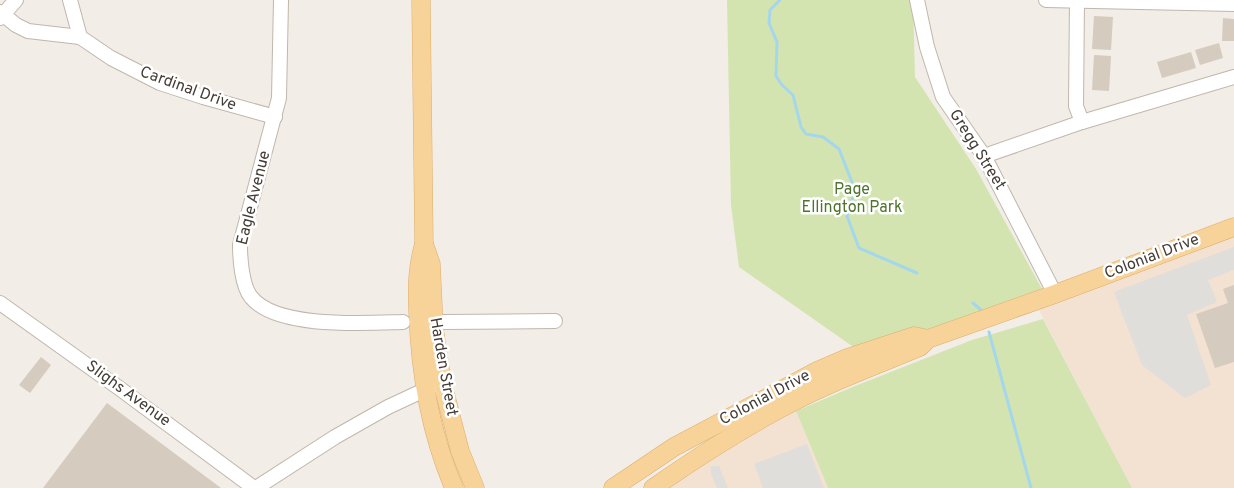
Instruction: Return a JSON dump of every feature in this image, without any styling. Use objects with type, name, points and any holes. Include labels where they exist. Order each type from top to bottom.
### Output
[{"type":"main road","name":"Harden Street","points":[[421,0],[424,244],[430,264],[434,328],[442,382],[460,451],[475,488]]},
{"type":"main road","name":"Colonial Drive","points":[[653,488],[745,428],[810,394],[920,347],[928,339],[1234,227]]},
{"type":"main road","name":"Harden Street","points":[[424,244],[418,263],[418,297],[419,336],[425,390],[441,453],[454,488]]},
{"type":"main road","name":"Colonial Drive","points":[[613,488],[674,447],[817,371],[848,358],[914,336],[928,339]]},
{"type":"street","points":[[1,15],[16,0]]},
{"type":"street","points":[[70,0],[80,37]]},
{"type":"street","name":"Eagle Avenue","points":[[281,0],[279,98],[240,245],[240,266],[250,296],[268,311],[295,319],[332,322],[403,322]]},
{"type":"street","name":"Gregg Street","points":[[917,0],[927,47],[943,97],[984,156],[1055,294]]},
{"type":"street","points":[[1046,0],[1234,4]]},
{"type":"street","points":[[1077,0],[1076,106],[1082,122]]},
{"type":"street","name":"Cardinal Drive","points":[[1,15],[28,32],[80,37],[111,58],[160,83],[275,117]]},
{"type":"street","points":[[984,156],[1082,122],[1234,77]]},
{"type":"street","name":"Slighs Avenue","points":[[0,302],[255,488],[335,437],[388,407],[442,382]]},
{"type":"street","points":[[446,322],[555,321]]},
{"type":"shaded area","points":[[1234,236],[1234,488],[1132,488],[1039,310]]},
{"type":"shaded area","points":[[1234,247],[1234,270],[1208,280],[1217,302],[1187,315],[1211,385],[1185,398],[1142,365],[1114,292]]},
{"type":"shaded area","points":[[796,411],[828,488],[666,488],[706,459]]},
{"type":"shaded area","points":[[807,444],[824,488],[763,488],[754,464]]},
{"type":"shaded area","points":[[711,466],[719,466],[728,488],[717,488],[711,474]]},
{"type":"green space","name":"Page Ellington Park","points":[[727,0],[913,0],[915,77],[976,169],[1042,289],[862,353],[739,267],[731,205]]},
{"type":"green space","points":[[1043,319],[1132,488],[828,488],[796,411],[972,340]]},
{"type":"building","points":[[1094,16],[1113,17],[1111,50],[1092,49]]},
{"type":"building","points":[[1223,18],[1234,19],[1234,41],[1222,41]]},
{"type":"building","points":[[1219,43],[1223,58],[1200,65],[1195,50]]},
{"type":"building","points":[[1191,52],[1196,68],[1162,78],[1157,62]]},
{"type":"building","points":[[1094,55],[1111,56],[1109,91],[1092,90]]},
{"type":"building","points":[[1234,285],[1234,362],[1215,368],[1196,314],[1228,303],[1223,289]]},
{"type":"building","points":[[41,357],[51,365],[30,393],[19,385]]},
{"type":"building","points":[[107,403],[221,488],[43,488]]},
{"type":"waterway","points":[[780,0],[770,10],[769,23],[777,42],[776,76],[782,85],[793,95],[801,127],[806,134],[823,137],[839,149],[855,190],[847,216],[859,248],[917,273]]},
{"type":"waterway","points":[[973,303],[981,310]]},
{"type":"waterway","points":[[989,332],[1031,488]]}]
